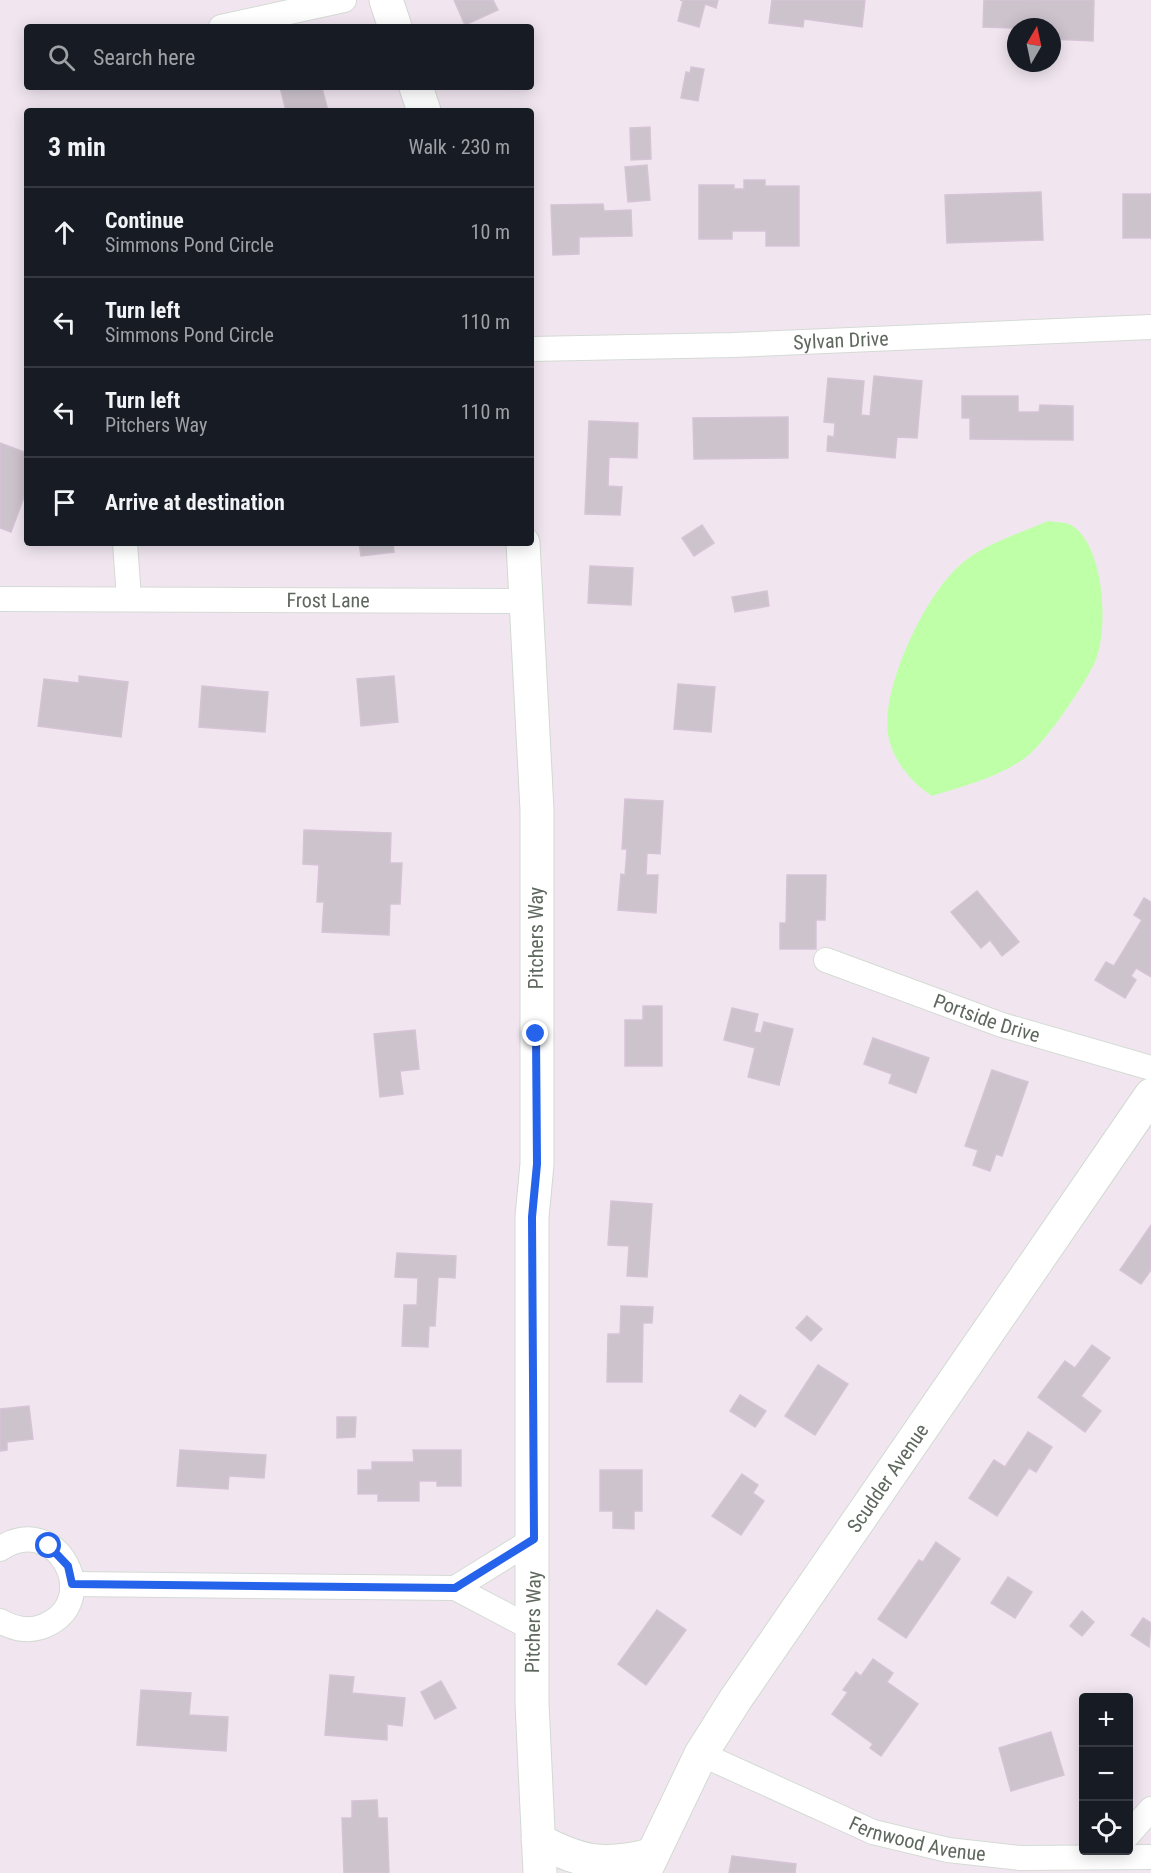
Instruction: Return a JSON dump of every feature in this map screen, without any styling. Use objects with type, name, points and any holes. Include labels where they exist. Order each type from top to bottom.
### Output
[{"type":"main road","points":[[386,0],[394,24]]},
{"type":"main road","points":[[417,90],[423,108]]},
{"type":"main road","name":"Pitchers Way","points":[[523,546],[537,810],[537,1164],[532,1217],[534,1539],[532,1703],[540,1873]]},
{"type":"main road","name":"Scudder Avenue","points":[[648,1864],[701,1754],[795,1610],[1151,1095]]},
{"type":"main road","points":[[538,1840],[572,1857],[600,1863],[648,1864]]},
{"type":"street","points":[[235,24],[344,0]]},
{"type":"street","name":"Sylvan Drive","points":[[534,349],[733,345],[1151,327]]},
{"type":"street","points":[[125,546],[129,598]]},
{"type":"street","name":"Frost Lane","points":[[0,599],[527,601]]},
{"type":"street","name":"Portside Drive","points":[[826,960],[1002,1025],[1151,1068]]},
{"type":"street","points":[[455,1588],[534,1539]]},
{"type":"street","points":[[0,1549],[22,1540],[49,1546],[68,1566],[72,1584],[71,1594],[63,1612],[47,1625],[28,1630],[8,1626],[0,1621]]},
{"type":"street","points":[[72,1584],[455,1588],[533,1629]]},
{"type":"street","name":"Fernwood Avenue","points":[[701,1754],[873,1832],[948,1850],[1020,1858],[1107,1861],[1151,1857]]},
{"type":"street","points":[[1133,1829],[1151,1809]]},
{"type":"shaded area","points":[[1048,521],[1071,525],[1082,535],[1091,550],[1101,589],[1103,610],[1102,630],[1095,662],[1083,684],[1043,741],[1025,758],[992,776],[932,796],[905,772],[895,756],[889,739],[887,720],[890,697],[907,647],[932,600],[945,580],[959,566],[968,558],[1001,540]]},
{"type":"building","points":[[454,0],[493,0],[498,10],[465,24]]},
{"type":"building","points":[[680,0],[718,0],[716,8],[705,4],[699,27],[678,21],[683,1]]},
{"type":"building","points":[[772,0],[865,0],[862,27],[804,19],[803,27],[769,23]]},
{"type":"building","points":[[984,0],[1094,0],[1093,41],[1061,39],[1061,18],[1007,18],[1007,28],[983,27]]},
{"type":"building","points":[[691,67],[704,69],[698,101],[681,98],[686,72],[690,73]]},
{"type":"building","points":[[281,90],[323,90],[327,108],[285,108]]},
{"type":"building","points":[[650,127],[651,159],[631,160],[630,128]]},
{"type":"building","points":[[647,165],[650,200],[628,202],[625,167]]},
{"type":"building","points":[[744,180],[765,180],[765,186],[799,186],[799,246],[766,246],[766,231],[732,231],[732,239],[699,239],[699,185],[734,185],[734,189],[744,189]]},
{"type":"building","points":[[1041,192],[1043,240],[947,243],[945,195]]},
{"type":"building","points":[[1123,194],[1151,194],[1151,238],[1123,238]]},
{"type":"building","points":[[603,204],[604,211],[631,210],[632,236],[579,237],[579,254],[553,255],[551,205]]},
{"type":"building","points":[[874,376],[922,381],[917,438],[897,437],[895,458],[827,451],[828,436],[834,437],[835,423],[824,422],[828,378],[864,381],[861,415],[870,416]]},
{"type":"building","points":[[962,396],[1018,396],[1018,412],[1039,412],[1040,405],[1073,406],[1073,440],[970,439],[970,418],[962,418]]},
{"type":"building","points":[[788,417],[788,458],[694,459],[693,418]]},
{"type":"building","points":[[589,421],[638,423],[637,458],[609,457],[608,486],[622,487],[620,515],[585,514]]},
{"type":"building","points":[[0,443],[24,452],[24,497],[11,532],[0,528]]},
{"type":"building","points":[[702,525],[714,543],[694,556],[682,538]]},
{"type":"building","points":[[359,546],[393,546],[394,552],[361,556]]},
{"type":"building","points":[[590,566],[633,568],[631,605],[588,603]]},
{"type":"building","points":[[767,591],[769,606],[735,612],[732,597]]},
{"type":"building","points":[[79,676],[128,682],[121,737],[38,726],[44,679],[79,683]]},
{"type":"building","points":[[394,676],[398,722],[361,726],[357,679]]},
{"type":"building","points":[[678,684],[715,687],[711,732],[674,729]]},
{"type":"building","points":[[202,686],[268,692],[265,732],[199,727]]},
{"type":"building","points":[[625,799],[663,801],[660,854],[647,853],[646,875],[658,875],[656,913],[618,910],[621,874],[625,875],[627,849],[622,849]]},
{"type":"building","points":[[304,830],[391,833],[390,863],[402,863],[400,904],[390,904],[389,935],[322,932],[324,902],[317,902],[319,865],[303,864]]},
{"type":"building","points":[[787,875],[826,875],[825,920],[816,920],[816,949],[780,949],[780,923],[786,923]]},
{"type":"building","points":[[977,891],[1019,942],[1002,956],[990,940],[981,948],[951,912]]},
{"type":"building","points":[[1144,898],[1151,902],[1151,977],[1136,968],[1131,976],[1136,980],[1125,998],[1095,980],[1106,962],[1114,966],[1142,920],[1134,915]]},
{"type":"building","points":[[643,1006],[662,1006],[662,1066],[625,1066],[625,1020],[643,1020]]},
{"type":"building","points":[[732,1008],[758,1014],[754,1032],[761,1033],[764,1022],[793,1029],[779,1085],[748,1077],[755,1048],[724,1040]]},
{"type":"building","points":[[415,1030],[419,1069],[400,1071],[403,1094],[380,1097],[374,1034]]},
{"type":"building","points":[[873,1038],[929,1058],[916,1093],[889,1083],[892,1074],[864,1064]]},
{"type":"building","points":[[992,1070],[1028,1082],[1002,1156],[996,1154],[990,1171],[973,1165],[978,1150],[965,1146]]},
{"type":"building","points":[[611,1201],[652,1204],[647,1277],[627,1276],[629,1246],[608,1245]]},
{"type":"building","points":[[1151,1225],[1151,1270],[1141,1284],[1120,1270]]},
{"type":"building","points":[[397,1253],[456,1256],[455,1278],[438,1277],[435,1326],[429,1326],[428,1347],[402,1346],[404,1305],[417,1305],[418,1278],[395,1277]]},
{"type":"building","points":[[621,1306],[653,1307],[652,1323],[643,1323],[642,1382],[607,1382],[608,1334],[620,1334]]},
{"type":"building","points":[[807,1316],[822,1329],[811,1341],[796,1328]]},
{"type":"building","points":[[1092,1345],[1110,1358],[1081,1396],[1101,1411],[1085,1432],[1038,1397],[1065,1361],[1075,1368]]},
{"type":"building","points":[[818,1365],[848,1384],[815,1435],[785,1416]]},
{"type":"building","points":[[740,1395],[766,1411],[755,1427],[730,1411]]},
{"type":"building","points":[[29,1406],[33,1439],[7,1442],[7,1450],[0,1451],[0,1409]]},
{"type":"building","points":[[337,1417],[356,1417],[355,1437],[337,1438]]},
{"type":"building","points":[[1028,1432],[1052,1447],[1036,1472],[1029,1468],[997,1516],[969,1498],[994,1460],[1005,1467]]},
{"type":"building","points":[[180,1450],[266,1455],[264,1478],[229,1476],[228,1489],[177,1486]]},
{"type":"building","points":[[413,1450],[461,1450],[461,1486],[437,1486],[437,1481],[419,1481],[419,1501],[378,1501],[378,1494],[358,1494],[358,1470],[372,1470],[372,1462],[414,1462]]},
{"type":"building","points":[[600,1470],[642,1470],[642,1511],[634,1511],[634,1529],[613,1528],[613,1511],[600,1511]]},
{"type":"building","points":[[742,1474],[758,1485],[753,1493],[764,1501],[741,1535],[712,1516]]},
{"type":"building","points":[[936,1542],[960,1559],[906,1638],[878,1619],[919,1560],[923,1562]]},
{"type":"building","points":[[1008,1577],[1032,1592],[1015,1618],[991,1603]]},
{"type":"building","points":[[657,1610],[686,1630],[646,1685],[618,1664]]},
{"type":"building","points":[[1082,1611],[1094,1622],[1082,1636],[1070,1626]]},
{"type":"building","points":[[1143,1618],[1151,1623],[1149,1647],[1131,1635]]},
{"type":"building","points":[[873,1659],[893,1673],[887,1682],[918,1704],[881,1756],[870,1748],[873,1744],[832,1714],[848,1692],[843,1690],[856,1672],[861,1676]]},
{"type":"building","points":[[330,1675],[354,1677],[352,1693],[405,1698],[402,1726],[387,1724],[387,1740],[325,1735]]},
{"type":"building","points":[[441,1681],[456,1708],[435,1719],[421,1692]]},
{"type":"building","points":[[141,1690],[191,1693],[189,1715],[228,1717],[226,1751],[137,1745]]},
{"type":"building","points":[[1051,1732],[1064,1775],[1011,1791],[999,1748]]},
{"type":"building","points":[[377,1800],[378,1818],[387,1818],[389,1873],[344,1873],[342,1818],[352,1818],[352,1801]]},
{"type":"building","points":[[732,1856],[796,1864],[795,1873],[729,1873]]},
{"type":"route","points":[[49,1546],[57,1551],[68,1566],[72,1584],[455,1588],[534,1539],[532,1217],[537,1164],[536,1034]]}]
